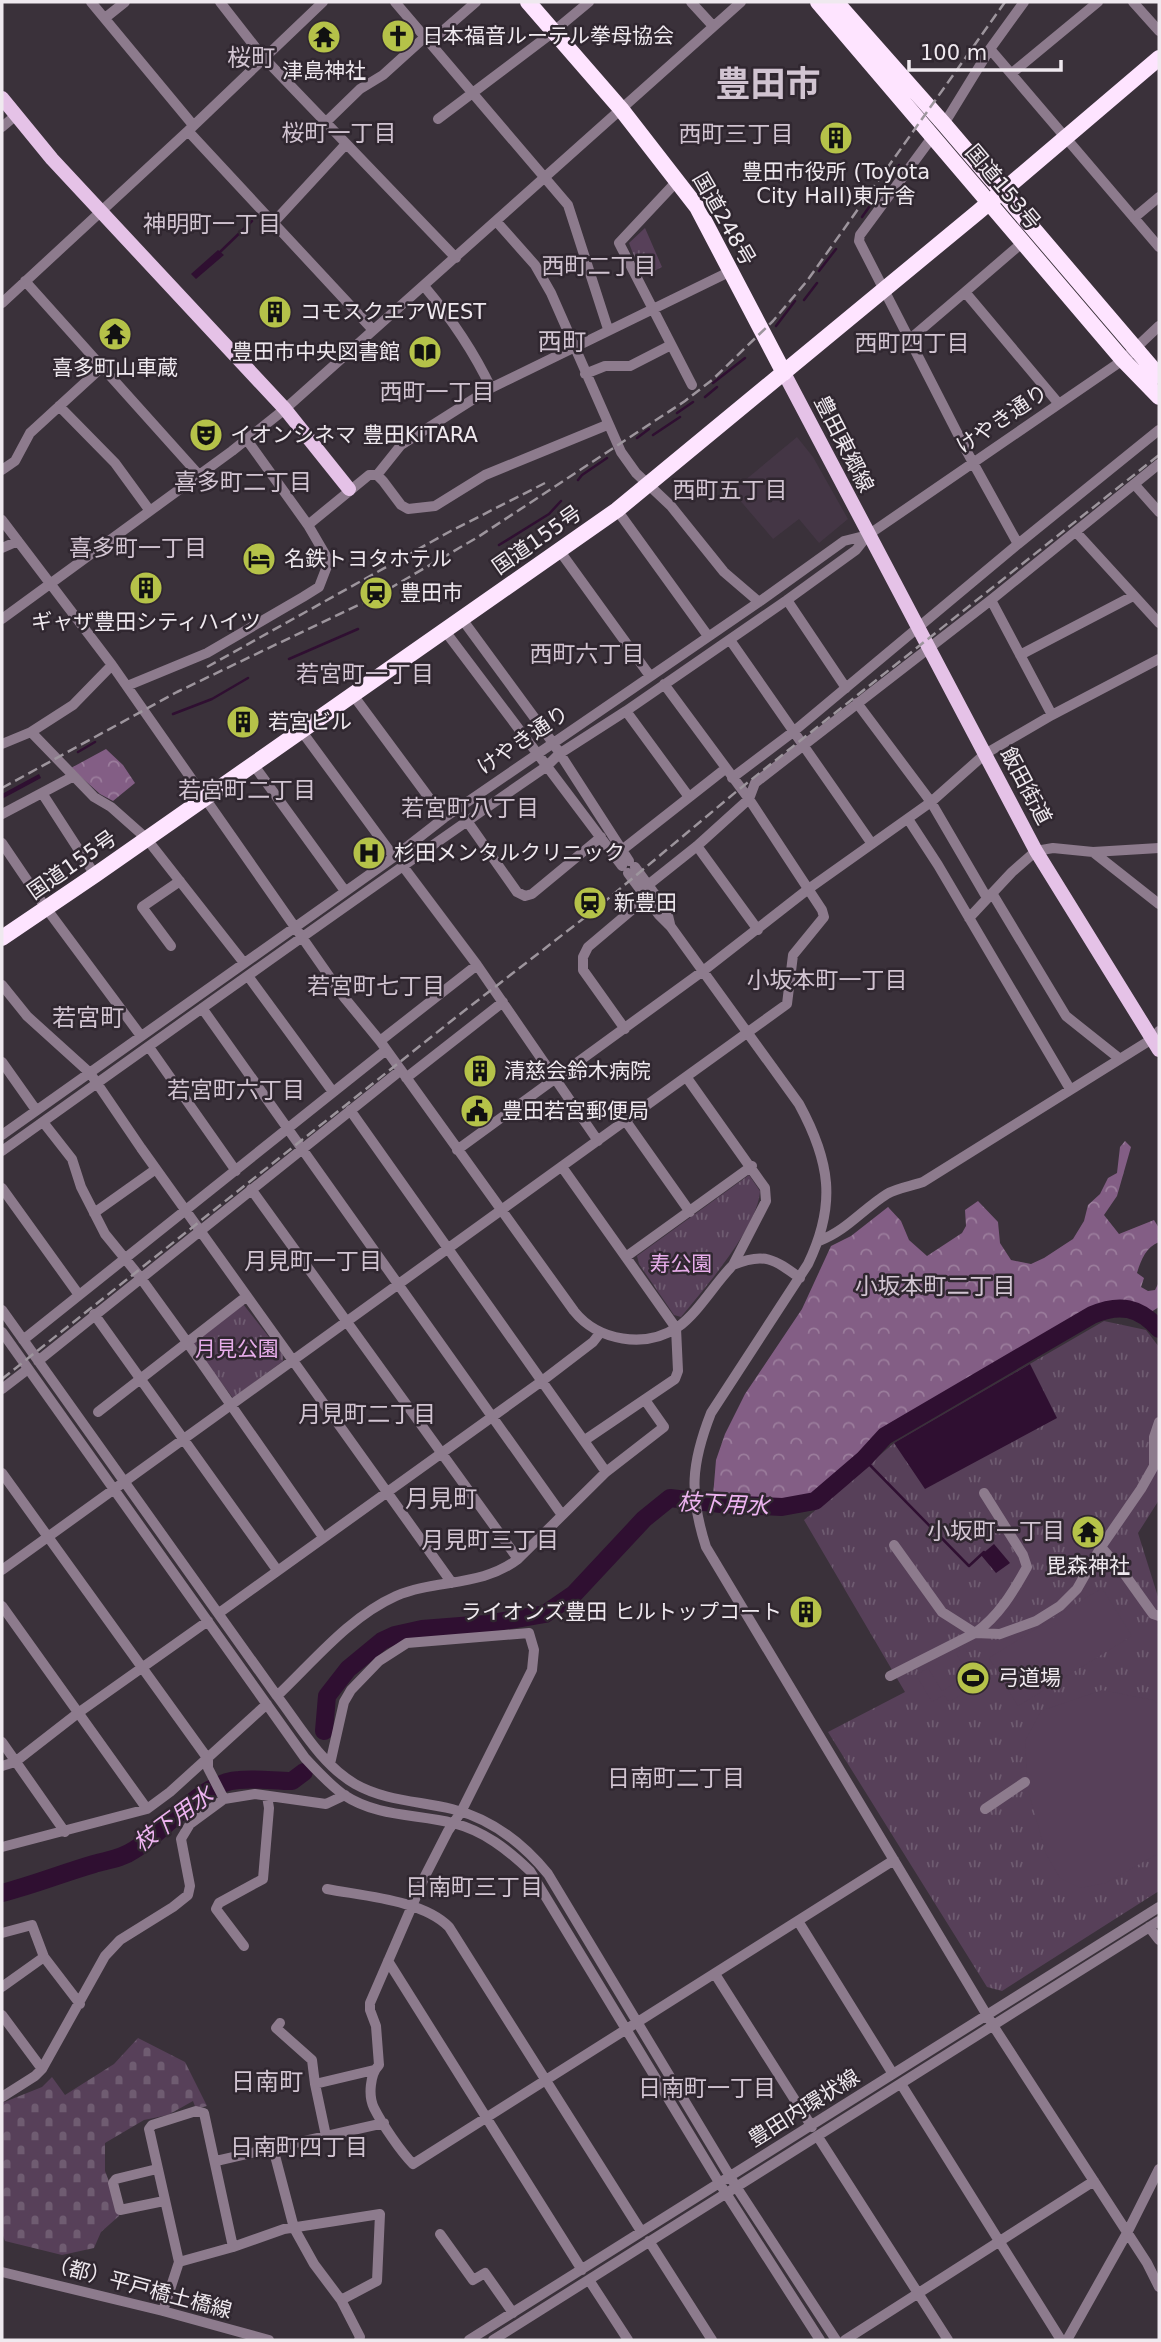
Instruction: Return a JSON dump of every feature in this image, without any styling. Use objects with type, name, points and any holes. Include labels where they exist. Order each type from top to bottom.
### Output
[{"type":"highway","name":"国道248号","points":[[528,2],[621,109],[697,207],[784,373]]},
{"type":"highway","name":"国道153号","points":[[818,2],[939,130]]},
{"type":"highway","name":"国道153号","points":[[836,2],[939,130],[1129,355],[1159,397]]},
{"type":"highway","name":"国道155号","points":[[2,938],[617,510],[1159,58]]},
{"type":"highway","name":"国道153号","points":[[995,197],[1023,243],[1129,355],[1159,376]]},
{"type":"main road","points":[[2,98],[100,211],[285,410],[349,489]]},
{"type":"main road","name":"豊田東郷線","points":[[784,373],[868,535]]},
{"type":"main road","name":"飯田街道","points":[[868,535],[1036,851],[1157,1040]]},
{"type":"street","points":[[91,2],[190,128],[373,330]]},
{"type":"street","points":[[105,18],[125,2]]},
{"type":"street","points":[[220,2],[263,57],[456,258]]},
{"type":"street","points":[[2,303],[323,2]]},
{"type":"street","points":[[395,2],[568,205],[608,329]]},
{"type":"street","points":[[325,123],[359,89],[383,75],[476,2]]},
{"type":"street","points":[[438,119],[554,32],[589,2]]},
{"type":"street","points":[[691,2],[713,26]]},
{"type":"street","points":[[2,619],[285,410],[741,2]]},
{"type":"street","points":[[1018,544],[859,241],[860,235],[939,130],[990,49],[1024,2]]},
{"type":"street","points":[[1012,73],[1098,2]]},
{"type":"street","points":[[1133,2],[1159,31]]},
{"type":"street","points":[[990,49],[1159,247]]},
{"type":"street","points":[[2,127],[15,116]]},
{"type":"street","points":[[274,222],[346,144]]},
{"type":"street","points":[[678,180],[619,243],[692,385]]},
{"type":"street","points":[[1134,218],[1159,197]]},
{"type":"street","points":[[496,221],[535,265],[551,293],[621,452],[636,473],[671,506],[724,572],[759,602]]},
{"type":"street","points":[[911,339],[1023,243]]},
{"type":"street","points":[[377,475],[401,445],[491,387],[731,271]]},
{"type":"street","points":[[25,281],[199,475]]},
{"type":"street","points":[[425,286],[454,322],[476,356],[491,387]]},
{"type":"street","points":[[965,292],[1059,404]]},
{"type":"street","name":"けやき通り","points":[[2,1135],[345,891],[467,821],[547,766],[559,754],[730,640],[856,550],[868,535],[1129,355],[1159,326]]},
{"type":"street","points":[[585,374],[605,366],[630,366],[671,345]]},
{"type":"street","points":[[2,470],[15,461],[30,433],[102,367]]},
{"type":"street","points":[[59,406],[115,463],[150,511]]},
{"type":"street","points":[[377,475],[408,509],[435,506],[485,475],[607,425]]},
{"type":"street","points":[[622,850],[689,797],[793,732],[918,626],[1159,430]]},
{"type":"street","points":[[127,687],[207,653],[318,587],[329,561],[308,525],[247,440]]},
{"type":"street","points":[[648,885],[749,799],[755,783],[804,747],[1159,464]]},
{"type":"street","points":[[308,525],[349,489],[369,475],[377,475]]},
{"type":"street","points":[[1135,485],[1159,512]]},
{"type":"street","points":[[617,510],[708,636]]},
{"type":"street","points":[[2,520],[112,665],[343,996],[383,1045],[573,1311],[587,1326],[600,1333],[635,1339],[654,1337],[676,1328],[733,1265],[766,1201],[765,1188],[752,1166],[687,1078]]},
{"type":"street","points":[[1076,532],[1159,623]]},
{"type":"street","name":"けやき通り","points":[[398,861],[444,818],[844,541],[868,535]]},
{"type":"street","points":[[2,548],[18,541]]},
{"type":"street","points":[[559,550],[650,676]]},
{"type":"street","points":[[1020,655],[1133,596]]},
{"type":"street","points":[[787,600],[846,688]]},
{"type":"street","points":[[990,600],[1052,715]]},
{"type":"street","points":[[462,619],[553,743],[613,833],[646,898],[671,927],[799,1104],[815,1133],[822,1153],[827,1196],[819,1241],[800,1278],[711,1413],[701,1438],[693,1486],[706,1547],[995,2027],[1035,2086],[1159,2287]]},
{"type":"street","points":[[445,631],[601,837],[648,885],[667,911],[671,927]]},
{"type":"street","points":[[730,640],[872,844]]},
{"type":"street","points":[[457,1150],[625,1029],[807,890],[908,819],[985,754],[1052,715],[1159,659]]},
{"type":"street","points":[[2,744],[32,732],[73,705],[112,665]]},
{"type":"street","points":[[2,1570],[787,1004],[793,955],[824,917],[822,910],[749,799],[664,684]]},
{"type":"street","points":[[353,695],[444,818]]},
{"type":"street","points":[[857,703],[930,802],[1066,1016],[1120,1059]]},
{"type":"street","points":[[626,711],[689,797]]},
{"type":"street","points":[[300,729],[477,965],[598,1141]]},
{"type":"street","points":[[32,732],[72,777],[146,838],[244,963]]},
{"type":"street","points":[[253,764],[345,891]]},
{"type":"street","points":[[2,814],[72,777]]},
{"type":"street","points":[[41,793],[95,875]]},
{"type":"street","points":[[908,819],[1070,1089]]},
{"type":"street","points":[[467,821],[517,892],[525,896],[532,894],[601,837]]},
{"type":"street","points":[[2,843],[46,908],[141,1036]]},
{"type":"street","points":[[697,846],[758,930]]},
{"type":"street","points":[[969,918],[1036,851],[1053,848],[1093,852],[1159,848]]},
{"type":"street","points":[[1093,852],[1159,904]]},
{"type":"street","points":[[2,1152],[304,937],[398,861]]},
{"type":"street","points":[[171,946],[142,907],[180,881]]},
{"type":"street","points":[[625,1029],[583,970],[583,957],[588,947],[646,898]]},
{"type":"street","points":[[23,1340],[333,1092],[383,1045],[477,965]]},
{"type":"street","points":[[248,976],[333,1092]]},
{"type":"street","points":[[2,985],[27,1016],[90,1073],[452,1583]]},
{"type":"street","points":[[38,1361],[350,1110],[503,1002]]},
{"type":"street","points":[[202,1008],[562,1515]]},
{"type":"street","points":[[819,1241],[839,1231],[889,1193],[923,1182],[1070,1089],[1157,1040]]},
{"type":"street","points":[[149,1046],[236,1171]]},
{"type":"street","points":[[2,1062],[36,1110]]},
{"type":"street","points":[[350,1110],[606,1472]]},
{"type":"street","points":[[625,1120],[690,1212]]},
{"type":"street","points":[[43,1122],[72,1158],[81,1187],[104,1234],[141,1277],[323,1537]]},
{"type":"street","points":[[627,1256],[752,1166]]},
{"type":"street","points":[[562,1167],[676,1328],[678,1371],[675,1379],[585,1440]]},
{"type":"street","points":[[94,1213],[156,1169]]},
{"type":"street","points":[[2,1188],[79,1295]]},
{"type":"street","points":[[251,1189],[518,1559]]},
{"type":"street","points":[[733,1265],[755,1258],[769,1258],[800,1278]]},
{"type":"street","points":[[98,1412],[247,1296]]},
{"type":"street","points":[[2,1310],[310,1742],[330,1764],[351,1782],[391,1799],[461,1812],[502,1830],[541,1865],[737,2188],[836,2340]]},
{"type":"street","points":[[94,1314],[277,1570]]},
{"type":"street","points":[[2,1332],[305,1758],[345,1795],[395,1815],[453,1823],[478,1831],[499,1844],[530,1871],[726,2195],[820,2340]]},
{"type":"street","points":[[219,1612],[542,1381],[593,1342],[600,1333]]},
{"type":"street","points":[[2,1356],[13,1348]]},
{"type":"street","points":[[2,1389],[28,1369]]},
{"type":"street","points":[[277,1696],[355,1622],[380,1604],[409,1591],[484,1577],[508,1567],[530,1550],[606,1472],[664,1427],[645,1400]]},
{"type":"street","points":[[894,1545],[942,1612],[975,1633],[1000,1634],[1012,1631],[1060,1606],[1082,1582],[1101,1547],[1151,1473],[1154,1437],[1159,1422]]},
{"type":"street","points":[[2,1473],[208,1759],[208,1768],[222,1796]]},
{"type":"street","points":[[890,1676],[988,1624],[1010,1598],[1027,1567],[1023,1555],[984,1493]]},
{"type":"street","points":[[1101,1547],[1153,1614],[1159,1616]]},
{"type":"street","points":[[2,1606],[147,1809]]},
{"type":"street","points":[[2,1766],[15,1762],[78,1713],[208,1621]]},
{"type":"street","points":[[330,1764],[344,1702],[351,1690],[388,1655],[407,1643],[529,1633],[534,1650],[533,1670],[412,1906],[370,2003],[379,2054],[379,2065],[374,2070],[371,2081],[372,2104],[413,2164],[894,1860]]},
{"type":"street","points":[[2,1847],[147,1809],[208,1759],[267,1704]]},
{"type":"street","points":[[2,1742],[65,1832]]},
{"type":"street","points":[[985,1809],[1024,1782]]},
{"type":"street","points":[[2,2097],[42,2069],[105,1956],[120,1940],[188,1895],[190,1886],[181,1839],[190,1824],[222,1796],[254,1794],[326,1804],[345,1795]]},
{"type":"street","points":[[244,1946],[216,1909],[219,1903],[263,1879],[269,1808],[267,1796]]},
{"type":"street","points":[[327,1889],[412,1906],[441,1920],[449,1927],[641,2231]]},
{"type":"street","name":"豊田内環状線","points":[[493,2340],[737,2188],[989,2015],[1159,1907]]},
{"type":"street","points":[[798,1922],[1061,2340]]},
{"type":"street","points":[[1154,1924],[1159,1940]]},
{"type":"street","name":"豊田内環状線","points":[[897,2079],[995,2027],[1154,1924]]},
{"type":"street","points":[[2,1933],[32,1925],[44,1957],[80,2004]]},
{"type":"street","points":[[2,1987],[44,1957]]},
{"type":"street","points":[[388,1961],[582,2270]]},
{"type":"street","points":[[715,1974],[948,2340]]},
{"type":"street","points":[[2,2015],[42,2069]]},
{"type":"street","points":[[280,2023],[276,2028],[312,2060],[326,2136]]},
{"type":"street","points":[[316,2084],[374,2070]]},
{"type":"street","points":[[163,2311],[178,2262],[149,2129],[152,2125],[196,2112],[204,2113],[233,2248]]},
{"type":"street","points":[[216,2161],[384,2123]]},
{"type":"street","name":"豊田内環状線","points":[[469,2340],[641,2231],[731,2177],[815,2132]]},
{"type":"street","points":[[273,2148],[293,2228],[341,2300],[360,2337],[359,2340]]},
{"type":"street","points":[[157,2169],[116,2179],[113,2183],[120,2210],[164,2201]]},
{"type":"street","points":[[1067,2340],[1127,2233],[1159,2169]]},
{"type":"street","points":[[845,2340],[1094,2181]]},
{"type":"street","points":[[178,2262],[233,2248],[284,2229],[380,2214],[377,2281],[341,2300]]},
{"type":"street","points":[[440,2234],[473,2280],[485,2273],[513,2313]]},
{"type":"street","points":[[649,2241],[712,2340]]},
{"type":"street","name":"（都）平戸橋土橋線","points":[[2,2272],[269,2340]]},
{"type":"street","points":[[589,2280],[628,2340]]},
{"type":"shaded area","points":[[218,250],[224,255],[196,279],[191,274]]},
{"type":"shaded area","points":[[797,437],[813,457],[848,519],[819,543],[799,519],[773,539],[732,491]]},
{"type":"shaded area","points":[[39,774],[41,778],[2,799],[2,794]]},
{"type":"shaded area","points":[[1030,1364],[1057,1418],[925,1489],[894,1443]]},
{"type":"shaded area","points":[[994,1544],[1010,1563],[996,1573],[981,1555]]},
{"type":"green space","points":[[645,228],[662,267],[642,277],[629,243]]},
{"type":"green space","points":[[106,749],[123,765],[135,783],[113,801],[100,794],[71,768]]},
{"type":"green space","points":[[1125,1141],[1131,1147],[1117,1196],[1104,1215],[1119,1234],[1154,1220],[1159,1228],[1159,1242],[1147,1251],[1137,1273],[1144,1278],[1141,1287],[1148,1291],[1155,1290],[1159,1282],[1159,1307],[1151,1312],[1127,1305],[1102,1305],[882,1431],[812,1495],[782,1501],[713,1496],[716,1460],[725,1434],[745,1394],[802,1309],[831,1246],[851,1236],[888,1207],[901,1221],[909,1240],[927,1256],[962,1233],[966,1226],[965,1210],[978,1201],[998,1222],[1000,1243],[1011,1260],[1031,1264],[1073,1239],[1084,1221],[1088,1205],[1100,1194],[1108,1178],[1117,1173],[1120,1147]]},
{"type":"green space","name":"寿公園","points":[[749,1175],[760,1191],[750,1222],[703,1291],[681,1317],[674,1315],[639,1264],[637,1256]]},
{"type":"green space","name":"月見公園","points":[[243,1304],[283,1355],[283,1361],[233,1398],[191,1343]]},
{"type":"green space","points":[[1104,1321],[1146,1330],[1159,1347],[1159,1500],[1138,1533],[1159,1600],[1159,1891],[1002,1991],[987,1987],[828,1732],[905,1692],[804,1520],[894,1443]]},
{"type":"green space","points":[[1102,1588],[1132,1636],[1018,1706],[989,1658]]},
{"type":"green space","name":"弓道場","points":[[965,1648],[984,1681],[949,1702],[944,1695],[932,1702],[916,1675],[928,1668],[942,1691],[969,1675],[956,1653]]},
{"type":"green space","points":[[1102,1690],[1153,1700],[1159,1705],[1159,1853],[1106,1883],[1080,1888],[1060,1878],[1046,1854],[1028,1790],[1025,1741],[1041,1711]]},
{"type":"green space","points":[[138,2038],[185,2062],[207,2106],[196,2109],[193,2101],[168,2115],[144,2120],[105,2143],[105,2171],[120,2210],[119,2216],[101,2232],[94,2248],[62,2255],[5,2241],[2,2233],[2,2103],[42,2087],[52,2077],[65,2095],[114,2064]]},
{"type":"waterway","points":[[862,217],[899,165]]},
{"type":"waterway","points":[[220,252],[252,221]]},
{"type":"waterway","points":[[819,271],[836,249]]},
{"type":"waterway","points":[[804,300],[817,283]]},
{"type":"waterway","points":[[776,326],[795,301]]},
{"type":"waterway","points":[[713,383],[745,358]]},
{"type":"waterway","points":[[705,397],[717,387]]},
{"type":"waterway","points":[[677,413],[693,402]]},
{"type":"waterway","points":[[653,435],[680,417]]},
{"type":"waterway","points":[[637,438],[649,429]]},
{"type":"waterway","points":[[578,480],[607,458]]},
{"type":"waterway","points":[[499,545],[549,514],[561,501]]},
{"type":"waterway","points":[[289,659],[358,629]]},
{"type":"waterway","points":[[173,714],[212,699],[248,678]]},
{"type":"waterway","points":[[78,752],[95,742]]},
{"type":"waterway","name":"枝下用水","points":[[324,1731],[327,1696],[348,1669],[382,1641],[422,1629],[486,1624],[545,1614],[574,1594],[644,1519],[670,1498],[782,1507],[815,1501],[864,1459],[885,1436],[1092,1315],[1111,1309],[1128,1309],[1144,1316],[1159,1329]]},
{"type":"waterway","points":[[864,1459],[969,1566],[984,1552]]},
{"type":"waterway","name":"枝下用水","points":[[2,1893],[129,1853],[146,1842],[197,1798],[225,1783],[245,1779],[292,1781],[304,1772]]},
{"type":"railway","points":[[2,788],[177,692],[375,597],[478,537],[685,401],[712,380],[773,321],[807,281],[1005,2]]},
{"type":"railway","points":[[2,1379],[597,908],[737,791],[1159,455]]},
{"type":"railway","points":[[207,667],[449,532],[545,483]]},
{"type":"place","name":"日本福音ルーテル拳母協会","points":[[398,36]]},
{"type":"place","name":"津島神社","points":[[324,37]]},
{"type":"place","name":"豊田市役所 (Toyota City Hall)東庁舎","points":[[836,138]]},
{"type":"place","name":"コモスクエアWEST","points":[[275,312]]},
{"type":"place","name":"喜多町山車蔵","points":[[115,334]]},
{"type":"place","name":"豊田市中央図書館","points":[[425,352]]},
{"type":"place","name":"イオンシネマ 豊田KiTARA","points":[[206,435]]},
{"type":"place","name":"名鉄トヨタホテル","points":[[259,559]]},
{"type":"place","name":"ギャザ豊田シティハイツ","points":[[146,588]]},
{"type":"place","name":"豊田市","points":[[376,593]]},
{"type":"place","name":"若宮ビル","points":[[243,722]]},
{"type":"place","name":"杉田メンタルクリニック","points":[[369,853]]},
{"type":"place","name":"新豊田","points":[[590,903]]},
{"type":"place","name":"清慈会鈴木病院","points":[[480,1071]]},
{"type":"place","name":"豊田若宮郵便局","points":[[477,1111]]},
{"type":"place","name":"毘森神社","points":[[1088,1532]]},
{"type":"place","name":"ライオンズ豊田 ヒルトップコート","points":[[806,1612]]},
{"type":"place","name":"弓道場","points":[[973,1678]]},
{"type":"district","name":"桜町","points":[[251,58]]},
{"type":"district","name":"豊田市","points":[[768,84]]},
{"type":"district","name":"桜町一丁目","points":[[339,133]]},
{"type":"district","name":"西町三丁目","points":[[736,134]]},
{"type":"district","name":"神明町一丁目","points":[[212,224]]},
{"type":"district","name":"西町二丁目","points":[[599,266]]},
{"type":"district","name":"西町","points":[[562,342]]},
{"type":"district","name":"西町四丁目","points":[[912,343]]},
{"type":"district","name":"西町一丁目","points":[[437,392]]},
{"type":"district","name":"喜多町二丁目","points":[[243,482]]},
{"type":"district","name":"西町五丁目","points":[[730,490]]},
{"type":"district","name":"喜多町一丁目","points":[[138,548]]},
{"type":"district","name":"西町六丁目","points":[[587,654]]},
{"type":"district","name":"若宮町一丁目","points":[[365,674]]},
{"type":"district","name":"若宮町二丁目","points":[[247,790]]},
{"type":"district","name":"若宮町八丁目","points":[[470,808]]},
{"type":"district","name":"小坂本町一丁目","points":[[827,980]]},
{"type":"district","name":"若宮町七丁目","points":[[376,986]]},
{"type":"district","name":"若宮町","points":[[88,1018]]},
{"type":"district","name":"若宮町六丁目","points":[[236,1090]]},
{"type":"district","name":"月見町一丁目","points":[[313,1261]]},
{"type":"district","name":"小坂本町二丁目","points":[[935,1286]]},
{"type":"district","name":"月見町二丁目","points":[[367,1414]]},
{"type":"district","name":"月見町","points":[[441,1499]]},
{"type":"district","name":"小坂町一丁目","points":[[996,1531]]},
{"type":"district","name":"月見町三丁目","points":[[490,1540]]},
{"type":"district","name":"日南町二丁目","points":[[676,1778]]},
{"type":"district","name":"日南町三丁目","points":[[474,1887]]},
{"type":"district","name":"日南町","points":[[267,2082]]},
{"type":"district","name":"日南町一丁目","points":[[707,2088]]},
{"type":"district","name":"日南町四丁目","points":[[299,2147]]}]
